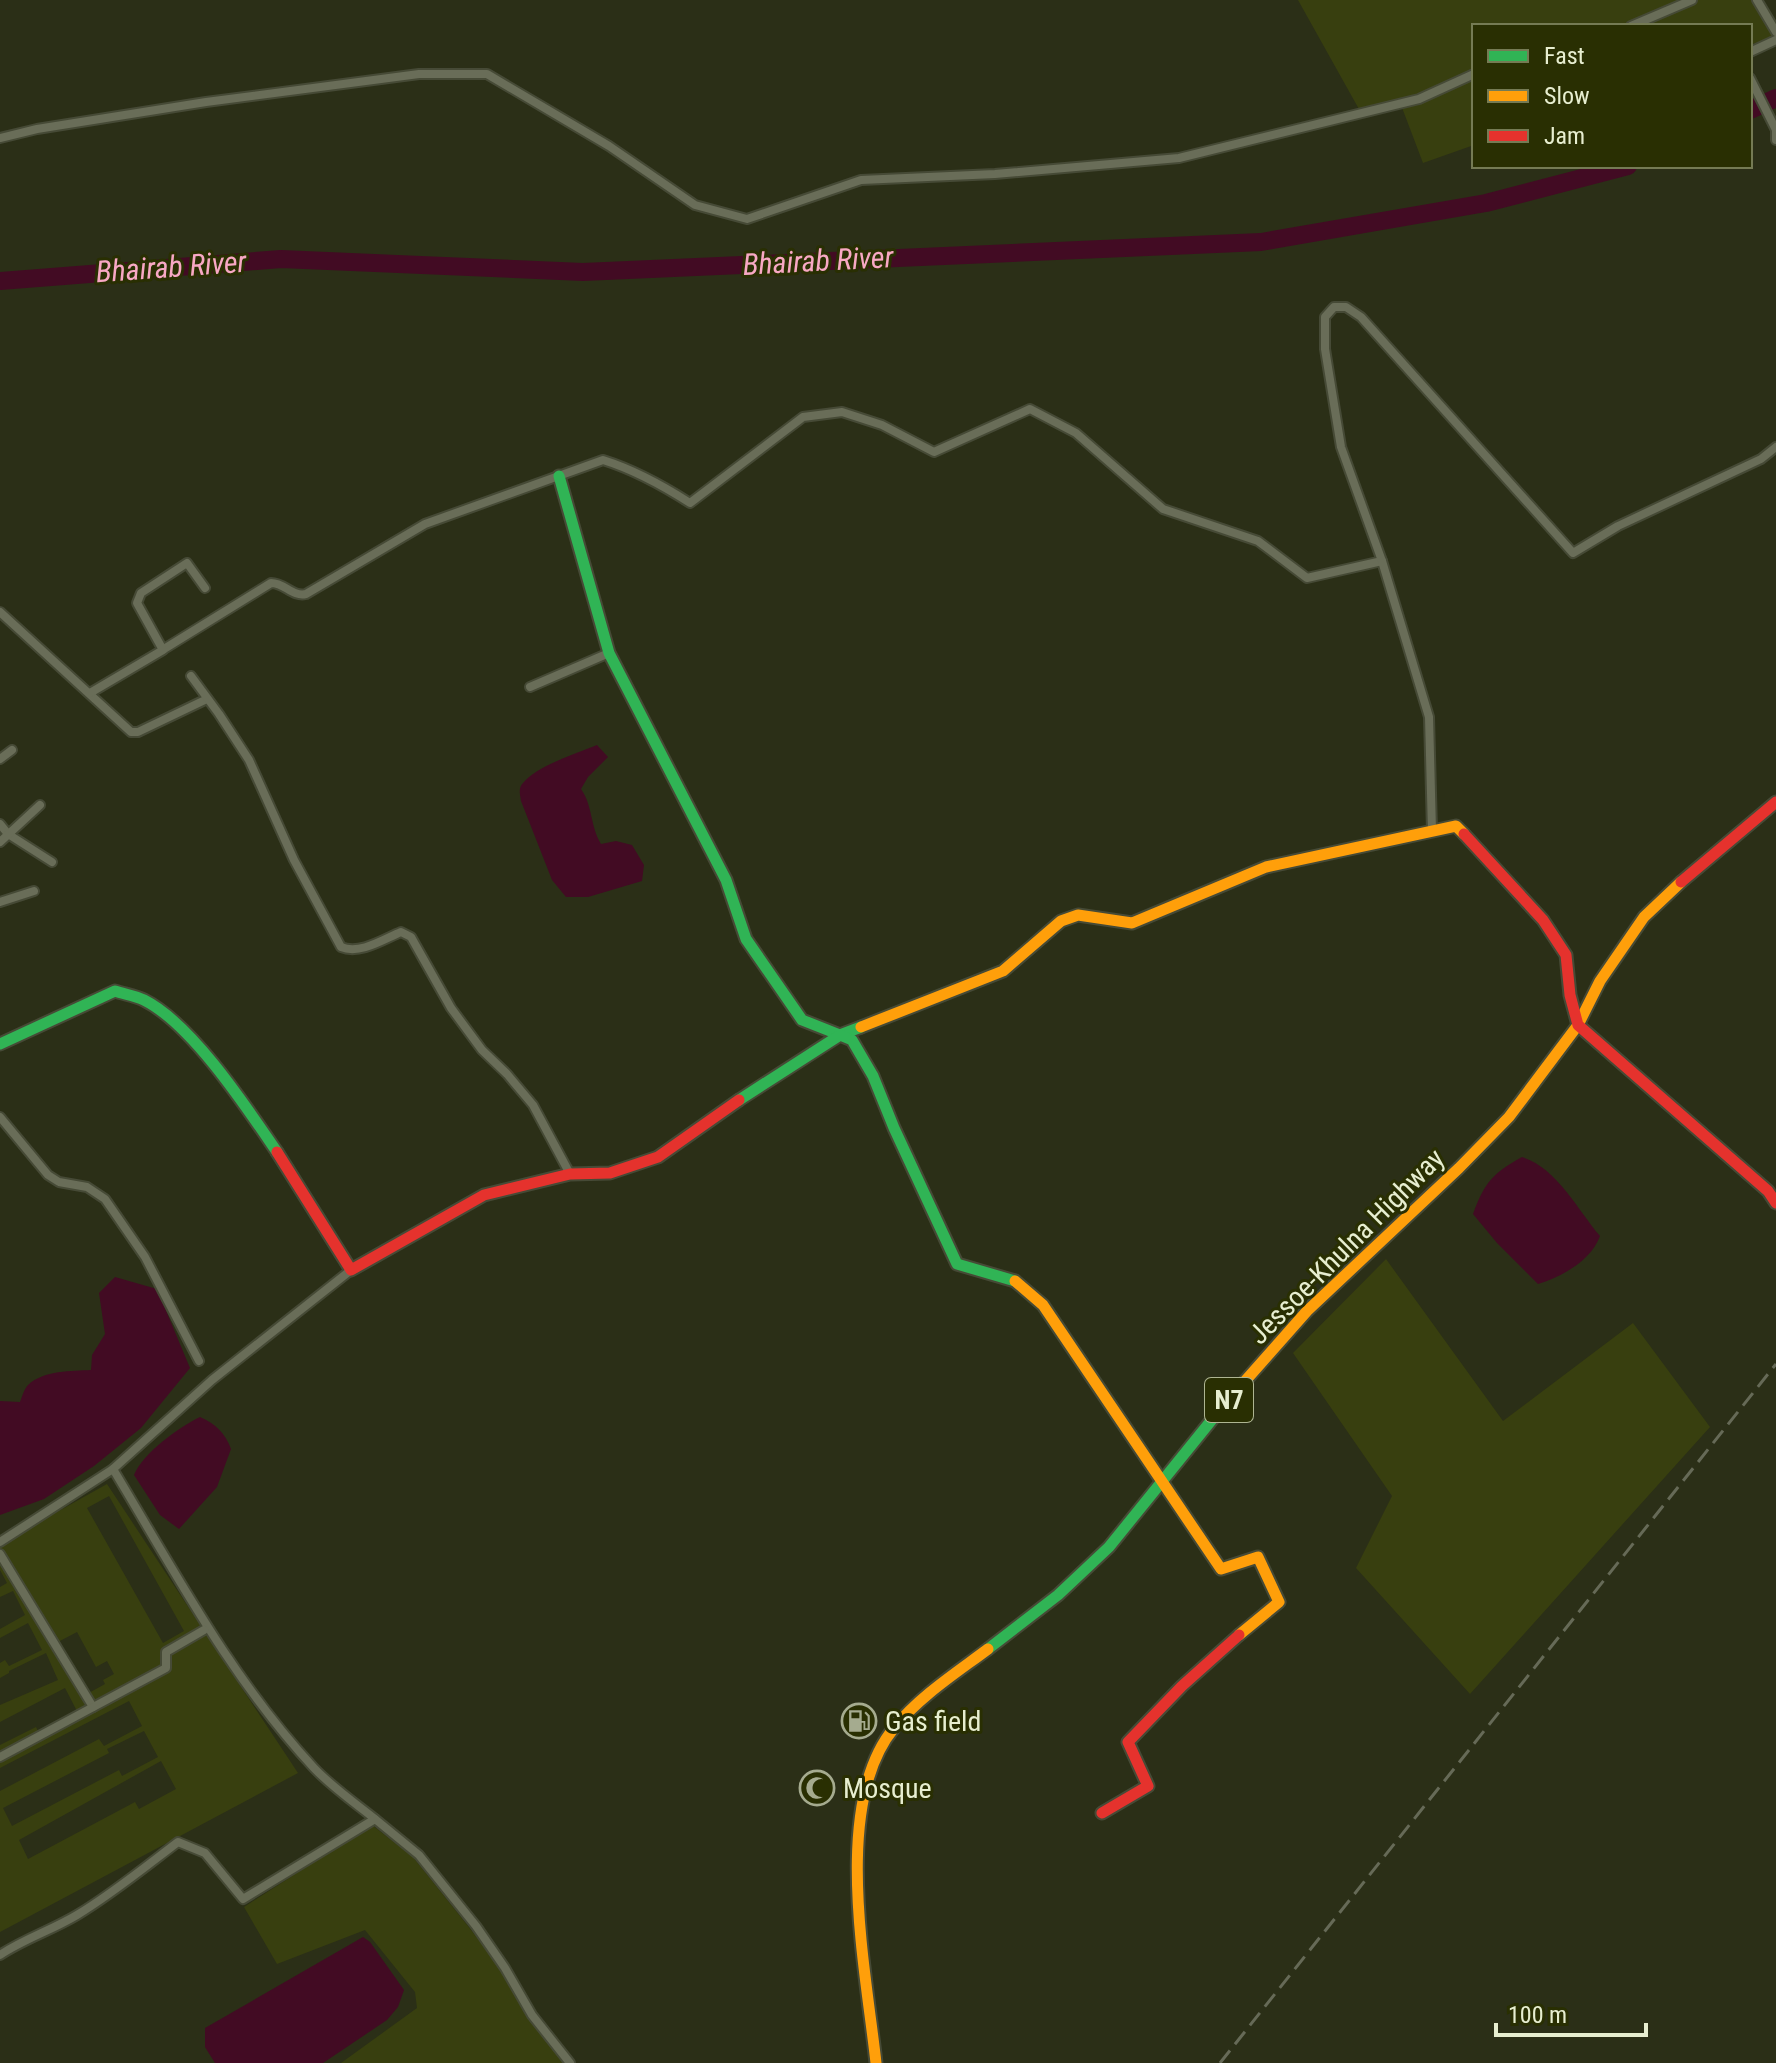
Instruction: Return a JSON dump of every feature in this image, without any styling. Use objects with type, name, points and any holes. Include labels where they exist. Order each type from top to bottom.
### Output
[{"type":"main road","points":[[559,476],[609,653],[726,880],[746,939],[802,1020],[852,1040],[873,1076],[957,1264],[1019,1283],[1043,1305],[1221,1569],[1258,1557],[1279,1602],[1222,1649],[1128,1742],[1148,1786],[1102,1813]]},
{"type":"main road","name":"Jessoe-Khulna Highway","points":[[876,2063],[858,1890],[859,1836],[865,1785],[871,1765],[893,1729],[911,1709],[1091,1566],[1307,1311],[1497,1131],[1578,1025],[1600,981],[1644,917],[1702,862],[1776,802]]},
{"type":"main road","points":[[0,1044],[115,991],[123,991],[156,1007],[202,1050],[276,1149],[351,1270],[484,1195],[570,1174],[610,1173],[658,1157],[752,1091],[840,1035],[1003,971],[1061,921],[1078,915],[1132,923],[1266,867],[1456,826],[1543,920],[1566,955],[1570,995],[1578,1025],[1768,1191],[1776,1203]]},
{"type":"street","points":[[1636,24],[1692,0]]},
{"type":"street","points":[[1757,0],[1776,32]]},
{"type":"street","points":[[1752,51],[1776,40]]},
{"type":"street","points":[[0,138],[37,129],[237,98],[419,74],[487,74],[609,146],[695,205],[747,219],[861,180],[995,174],[1179,158],[1419,99],[1472,75]]},
{"type":"street","points":[[1752,82],[1776,130],[1776,140]]},
{"type":"street","points":[[1432,831],[1429,717],[1382,561],[1341,447],[1325,349],[1325,317],[1334,307],[1346,307],[1361,317],[1573,553],[1618,526],[1761,459],[1776,447]]},
{"type":"street","points":[[90,693],[271,583],[277,583],[295,594],[306,594],[425,524],[603,460],[652,479],[690,503],[803,417],[842,412],[882,425],[934,452],[1030,409],[1076,433],[1163,509],[1258,541],[1307,578],[1382,561]]},
{"type":"street","points":[[164,649],[137,603],[141,593],[183,564],[189,565],[205,588]]},
{"type":"street","points":[[0,612],[134,733],[207,699]]},
{"type":"street","points":[[530,687],[609,653]]},
{"type":"street","points":[[191,676],[249,760],[294,860],[341,947],[348,950],[367,947],[401,932],[411,937],[451,1008],[482,1050],[533,1105],[570,1174]]},
{"type":"street","points":[[0,759],[12,750]]},
{"type":"street","points":[[0,842],[40,805]]},
{"type":"street","points":[[0,824],[8,834],[52,862]]},
{"type":"street","points":[[0,902],[34,891]]},
{"type":"street","points":[[0,1117],[48,1175],[59,1182],[87,1187],[105,1199],[145,1257],[199,1361]]},
{"type":"street","points":[[0,1542],[113,1469],[212,1380],[351,1270]]},
{"type":"street","points":[[113,1469],[206,1625],[263,1709],[316,1771],[419,1855],[476,1926],[532,2015],[570,2063]]},
{"type":"street","points":[[0,1554],[93,1707]]},
{"type":"street","points":[[0,1757],[166,1668],[166,1652],[204,1630]]},
{"type":"street","points":[[0,1955],[17,1943],[39,1936],[81,1913],[178,1842],[205,1853],[243,1899],[375,1819]]},
{"type":"shaded area","points":[[1298,0],[1754,0],[1776,36],[1752,44],[1752,24],[1472,24],[1472,146],[1423,163],[1401,105],[1360,111]]},
{"type":"shaded area","points":[[597,745],[608,757],[581,789],[601,844],[616,841],[632,845],[644,865],[642,881],[588,897],[566,897],[552,880],[521,801],[520,789],[538,771]]},
{"type":"shaded area","points":[[1522,1157],[1545,1170],[1566,1190],[1600,1236],[1590,1253],[1574,1267],[1538,1284],[1473,1214],[1491,1180]]},
{"type":"shaded area","points":[[1386,1259],[1503,1421],[1633,1323],[1710,1427],[1470,1694],[1356,1568],[1392,1496],[1293,1353]]},
{"type":"shaded area","points":[[115,1277],[157,1289],[190,1368],[141,1428],[94,1466],[44,1499],[0,1515],[0,1401],[20,1402],[28,1385],[42,1376],[91,1370],[92,1355],[105,1334],[99,1293]]},
{"type":"shaded area","points":[[200,1417],[219,1430],[231,1449],[217,1487],[179,1529],[160,1515],[134,1475],[145,1458],[162,1442]]},
{"type":"shaded area","points":[[107,1484],[298,1773],[0,1932],[0,1791],[99,1739],[104,1746],[142,1726],[129,1701],[0,1768],[0,1745],[36,1727],[39,1733],[78,1713],[65,1688],[0,1722],[0,1705],[58,1680],[46,1653],[0,1678],[0,1663],[5,1660],[9,1666],[42,1650],[28,1623],[0,1638],[0,1629],[25,1615],[13,1591],[0,1597],[0,1587],[7,1583],[0,1570],[0,1544]],"holes":[[[109,1496],[184,1631],[163,1643],[87,1508]],[[77,1632],[96,1667],[107,1661],[114,1674],[103,1680],[105,1684],[87,1694],[58,1642]],[[144,1731],[158,1757],[122,1776],[119,1770],[12,1826],[3,1808],[109,1753],[107,1749]],[[161,1761],[176,1789],[139,1809],[135,1802],[28,1859],[19,1840]]]},
{"type":"shaded area","points":[[372,1825],[413,1857],[503,1972],[529,2018],[564,2063],[341,2063],[417,2008],[415,1992],[365,1930],[277,1964],[244,1907]]},
{"type":"shaded area","points":[[363,1937],[370,1942],[404,1990],[398,2007],[387,2020],[323,2063],[215,2063],[205,2047],[205,2028]]},
{"type":"waterway","name":"Bhairab River","points":[[1752,109],[1776,98]]},
{"type":"waterway","name":"Bhairab River","points":[[0,281],[281,259],[583,272],[1261,242],[1486,203],[1620,168]]},
{"type":"railway","points":[[1220,2063],[1776,1364]]},
{"type":"traffic: fast","points":[[559,476],[609,653],[726,880],[746,939],[802,1020],[840,1035],[861,1027]]},
{"type":"traffic: fast","points":[[0,1044],[115,991],[141,999],[162,1012],[199,1047],[277,1152]]},
{"type":"traffic: fast","points":[[739,1100],[840,1035],[852,1040],[873,1076],[957,1264],[1015,1281]]},
{"type":"traffic: fast","points":[[988,1649],[1058,1595],[1109,1547],[1223,1406]]},
{"type":"traffic: slow","points":[[861,1027],[1003,971],[1061,921],[1078,915],[1132,923],[1266,867],[1456,826],[1464,834]]},
{"type":"traffic: slow","points":[[1223,1406],[1307,1311],[1509,1117],[1578,1025],[1600,981],[1644,917],[1681,882]]},
{"type":"traffic: slow","points":[[1015,1281],[1043,1305],[1221,1569],[1258,1557],[1279,1602],[1239,1635]]},
{"type":"traffic: slow","points":[[876,2063],[858,1889],[858,1843],[863,1799],[875,1760],[894,1728],[927,1695],[988,1649]]},
{"type":"traffic: jam","points":[[1681,882],[1776,802]]},
{"type":"traffic: jam","points":[[1464,834],[1543,920],[1566,955],[1570,995],[1578,1025],[1768,1191],[1776,1203]]},
{"type":"traffic: jam","points":[[277,1152],[351,1270],[484,1195],[570,1174],[610,1173],[658,1157],[739,1100]]},
{"type":"traffic: jam","points":[[1102,1813],[1148,1786],[1128,1742],[1182,1686],[1239,1635]]},
{"type":"place","name":"Gas field","points":[[859,1721]]},
{"type":"place","name":"Mosque","points":[[817,1788]]}]
